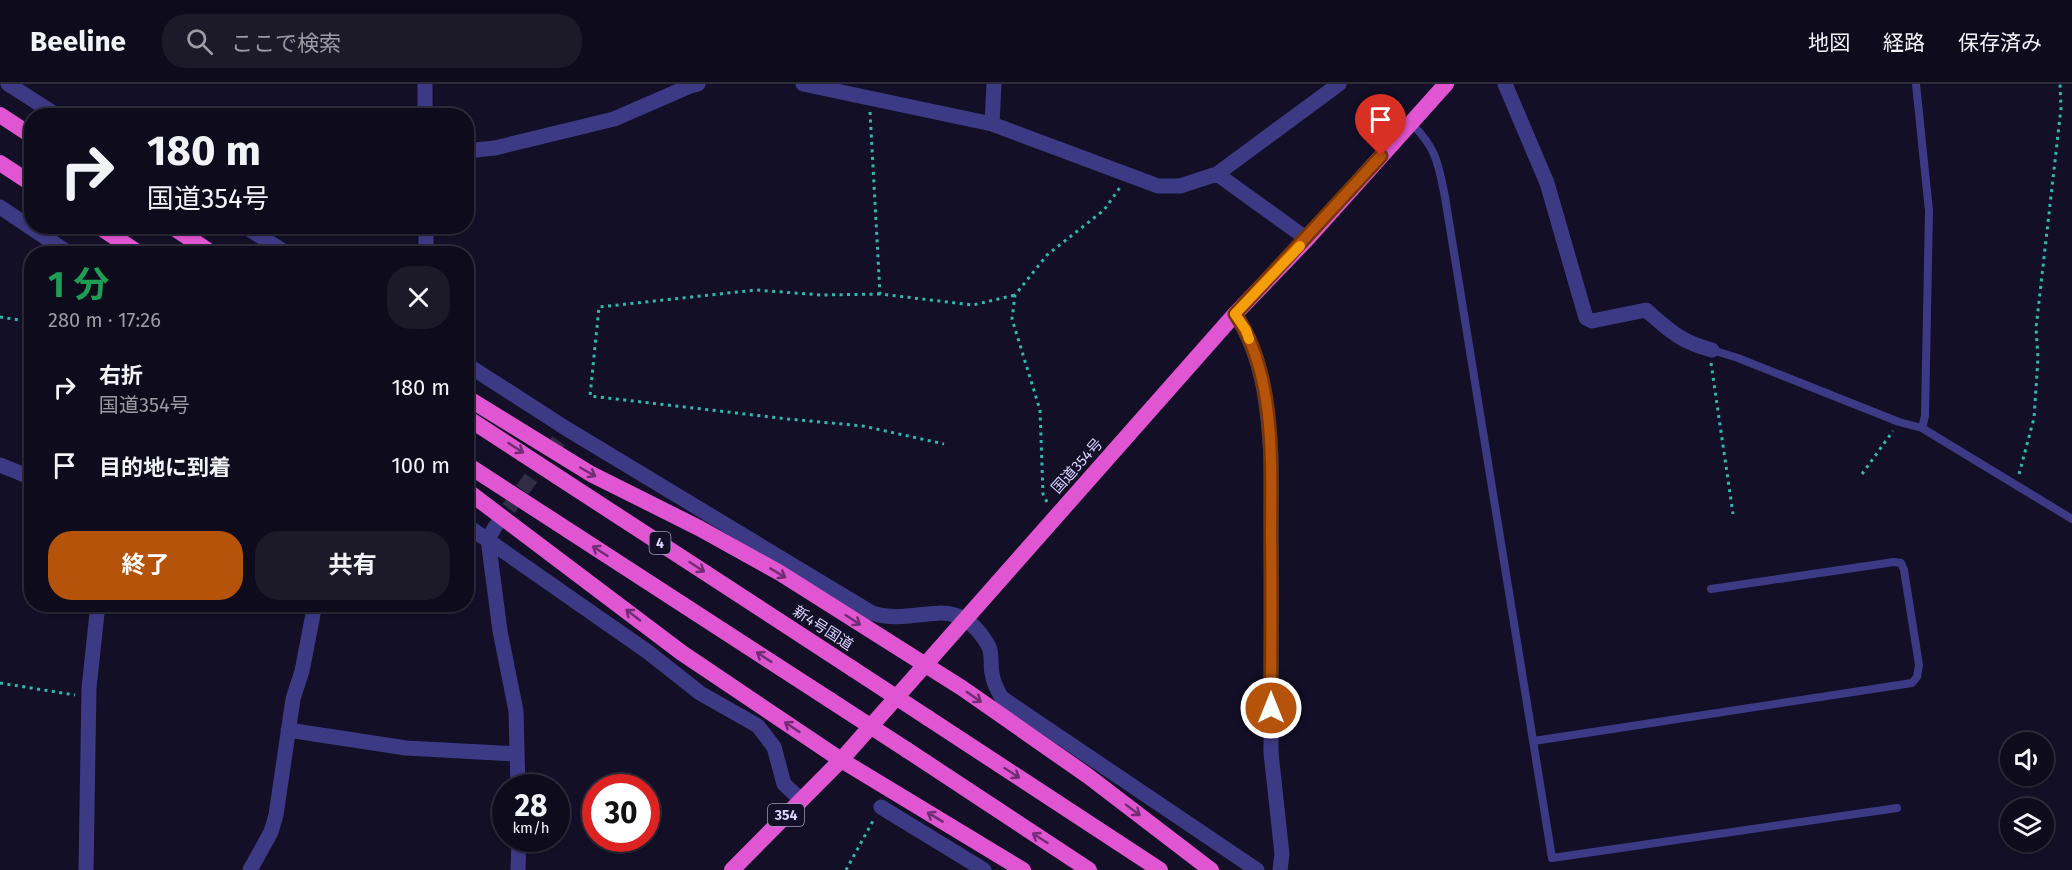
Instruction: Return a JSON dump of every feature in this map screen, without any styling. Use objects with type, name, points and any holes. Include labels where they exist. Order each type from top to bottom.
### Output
[{"type":"highway","name":"国道354号","points":[[732,870],[841,760],[1235,314],[1307,239],[1446,84]]},
{"type":"highway","points":[[0,115],[24,131]]},
{"type":"highway","points":[[0,163],[24,179]]},
{"type":"highway","points":[[110,234],[128,246]]},
{"type":"highway","points":[[183,234],[201,246]]},
{"type":"highway","points":[[474,402],[591,474],[699,528],[780,573],[962,688],[1088,776],[1211,870]]},
{"type":"highway","name":"新4号国道","points":[[474,422],[1160,870]]},
{"type":"highway","points":[[474,469],[1089,870]]},
{"type":"highway","points":[[474,496],[682,653],[841,760],[1023,870]]},
{"type":"street","points":[[8,84],[29,90],[49,108]]},
{"type":"street","points":[[424,84],[425,108]]},
{"type":"street","points":[[474,150],[495,148],[614,119],[698,84]]},
{"type":"street","points":[[803,84],[861,92],[992,124],[1158,186],[1180,186],[1217,174],[1339,84]]},
{"type":"street","points":[[992,124],[994,84]]},
{"type":"street","points":[[1505,84],[1547,183],[1586,318],[1592,321],[1646,310],[1677,338],[1712,350]]},
{"type":"street","points":[[1217,174],[1307,239]]},
{"type":"street","points":[[0,207],[24,223]]},
{"type":"street","points":[[40,234],[58,246]]},
{"type":"street","points":[[257,234],[275,246]]},
{"type":"street","points":[[1235,314],[1246,330],[1259,369],[1268,412],[1271,467],[1271,753],[1282,854],[1280,870]]},
{"type":"street","points":[[474,370],[563,435],[872,613],[894,617],[947,612],[966,620],[984,639],[990,650],[995,687],[1002,698],[1257,870]]},
{"type":"street","points":[[0,465],[24,475]]},
{"type":"street","points":[[474,527],[492,533],[700,693],[758,726],[774,747],[784,784],[801,800]]},
{"type":"street","points":[[492,533],[500,631],[516,711],[518,774]]},
{"type":"street","points":[[86,870],[89,697],[97,612]]},
{"type":"street","points":[[249,870],[271,831],[276,815],[288,730],[313,612]]},
{"type":"street","points":[[288,730],[406,748],[517,754]]},
{"type":"street","points":[[881,807],[984,870]]},
{"type":"street","points":[[518,870],[519,852]]},
{"type":"lane","points":[[1916,84],[1929,211],[1928,346],[1925,416],[1922,428]]},
{"type":"lane","points":[[1411,123],[1426,138],[1436,155],[1445,197],[1552,858],[1897,808]]},
{"type":"lane","points":[[1712,350],[1738,357],[1899,422],[1922,428],[2072,519]]},
{"type":"lane","points":[[1534,741],[1912,683],[1917,677],[1919,665],[1904,570],[1900,564],[1894,562],[1711,589]]},
{"type":"path","points":[[2016,485],[2034,418],[2038,358],[2036,328],[2061,108],[2060,84]]},
{"type":"path","points":[[861,92],[880,294]]},
{"type":"path","points":[[1055,517],[1043,494],[1040,410],[1012,319],[1016,295],[1047,255],[1104,210],[1122,184],[1132,177]]},
{"type":"path","points":[[944,444],[863,426],[590,396],[599,307],[756,290],[821,295],[880,294],[973,305],[1016,295]]},
{"type":"path","points":[[0,317],[24,321]]},
{"type":"path","points":[[1712,350],[1710,358],[1732,514]]},
{"type":"path","points":[[1862,474],[1899,422]]},
{"type":"path","points":[[0,684],[89,697]]},
{"type":"path","points":[[846,870],[881,807]]},
{"type":"tunnel","points":[[495,527],[559,440]]},
{"type":"slow traffic","points":[[1249,339],[1235,314],[1300,246]]},
{"type":"route","points":[[1271,708],[1271,456],[1268,412],[1259,369],[1246,330],[1235,314],[1307,239],[1381,156]]}]
